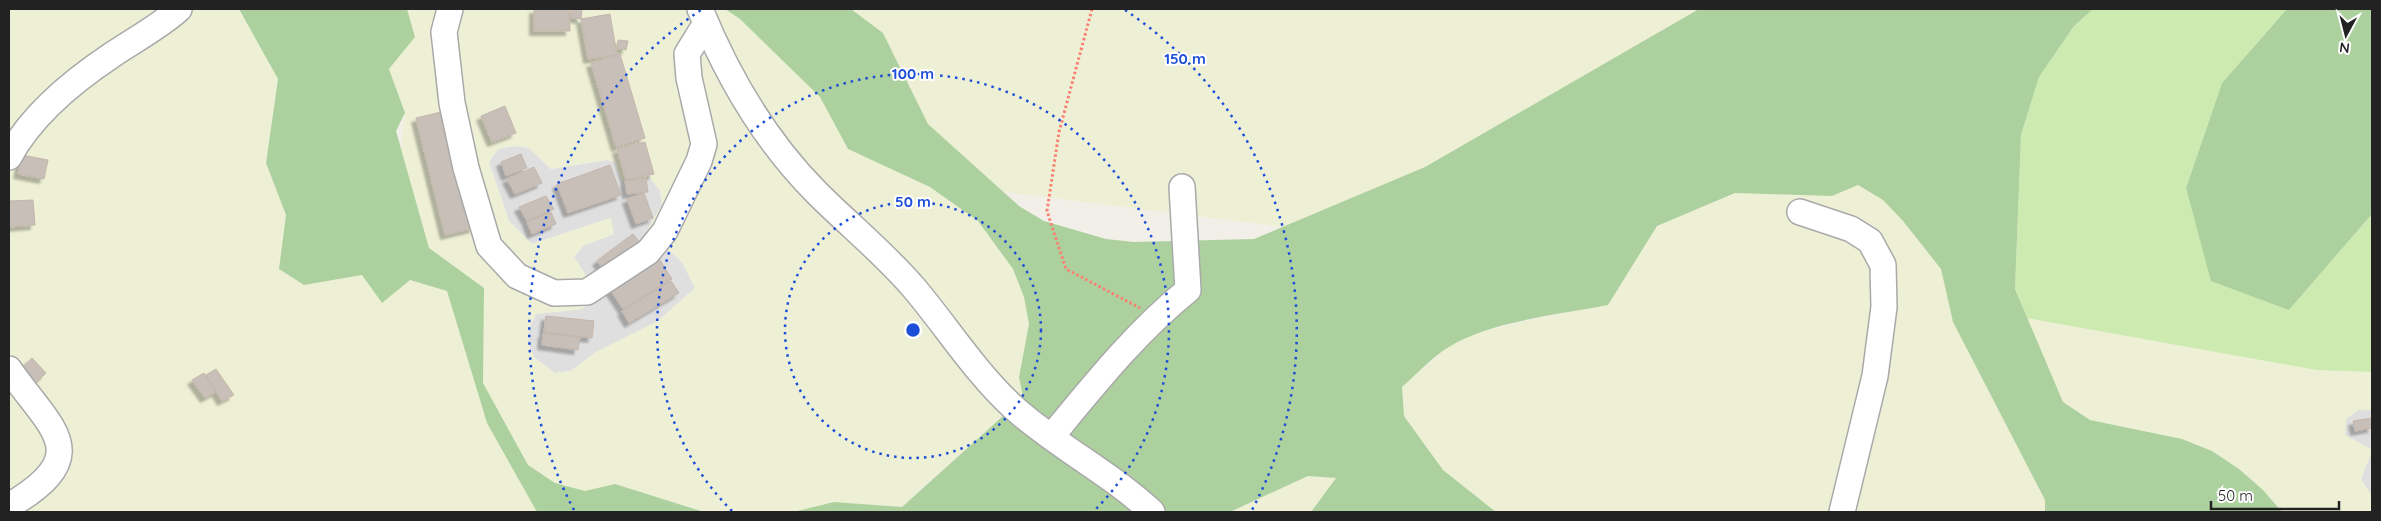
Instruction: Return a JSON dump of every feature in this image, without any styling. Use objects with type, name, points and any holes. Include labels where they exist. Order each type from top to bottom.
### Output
[{"type":"street","points":[[9,157],[16,143],[40,115],[74,83],[169,18],[178,9]]},
{"type":"street","points":[[450,9],[444,32],[452,103],[466,168],[490,246],[517,276],[554,294],[587,292],[648,252],[665,231],[699,161],[704,144],[689,78],[687,54],[703,16]]},
{"type":"street","points":[[703,16],[745,98],[773,143],[816,193],[869,240],[914,288],[959,347],[1013,407],[1051,437],[1130,492],[1152,512]]},
{"type":"street","points":[[1051,437],[1105,371],[1156,317],[1188,290],[1182,187]]},
{"type":"street","points":[[1800,212],[1851,229],[1870,241],[1883,265],[1884,307],[1875,376],[1842,512]]},
{"type":"street","points":[[9,369],[51,424],[59,441],[59,458],[51,474],[31,493],[9,506]]},
{"type":"path","points":[[1092,9],[1059,132],[1047,211],[1066,269],[1156,317]]},
{"type":"shaded area","points":[[514,146],[529,148],[551,169],[607,160],[615,162],[622,181],[649,177],[660,190],[662,205],[647,231],[682,262],[695,288],[658,321],[596,352],[571,371],[555,373],[535,358],[528,344],[529,328],[536,314],[582,309],[591,283],[574,257],[583,246],[613,234],[610,218],[532,244],[509,221],[489,162],[498,149]]},
{"type":"shaded area","points":[[2358,410],[2372,410],[2372,450],[2345,435],[2346,419]]},
{"type":"shaded area","points":[[2372,451],[2372,496],[2361,479]]},
{"type":"green space","points":[[9,9],[239,9],[278,79],[266,163],[286,215],[280,269],[304,285],[362,275],[410,280],[447,291],[487,423],[537,512],[9,512]]},
{"type":"green space","points":[[239,9],[407,9],[415,37],[389,69],[405,113],[396,131],[429,248],[484,288],[483,383],[528,465],[555,483],[585,491],[615,484],[704,512],[537,512],[487,423],[447,291],[410,280],[382,303],[362,275],[304,285],[279,269],[286,215],[266,163],[278,79]]},
{"type":"green space","points":[[407,9],[725,9],[740,19],[820,97],[848,149],[930,187],[978,221],[1013,269],[1024,297],[1029,324],[1019,377],[1025,406],[1013,407],[901,507],[834,502],[793,512],[704,512],[615,484],[585,491],[555,483],[528,465],[483,383],[484,288],[429,248],[401,149],[405,113],[389,69],[415,37]],"holes":[[[620,54],[645,138],[616,147],[591,63]],[[505,106],[516,132],[492,142],[481,116]],[[645,142],[654,174],[626,180],[617,149]],[[514,146],[529,148],[551,169],[607,160],[615,162],[622,181],[649,177],[660,190],[662,205],[647,231],[682,262],[695,288],[658,321],[596,352],[571,371],[555,373],[535,358],[528,344],[529,328],[536,314],[582,309],[595,300],[591,283],[574,257],[583,246],[614,234],[611,218],[532,244],[509,221],[489,162],[498,149]]]},
{"type":"green space","points":[[725,9],[851,9],[883,33],[928,124],[1019,206],[1044,221],[1106,239],[1134,242],[1254,239],[1425,167],[1699,9],[2093,9],[2074,26],[2039,77],[2021,135],[2015,289],[2063,402],[2090,420],[2182,439],[2212,451],[2239,469],[2263,490],[2282,512],[2045,512],[2045,500],[1953,322],[1941,269],[1903,221],[1883,200],[1858,185],[1832,196],[1735,193],[1657,226],[1608,305],[1526,320],[1483,331],[1449,347],[1425,366],[1402,387],[1404,416],[1443,470],[1496,512],[1311,512],[1336,478],[1308,476],[1230,512],[793,512],[834,502],[902,507],[1013,407],[1025,406],[1019,377],[1029,324],[1024,297],[1013,269],[978,221],[930,187],[848,149],[820,97],[740,19]]},
{"type":"green space","points":[[851,9],[1699,9],[1425,167],[1283,227],[1004,192],[928,124],[883,33]]},
{"type":"green space","points":[[2093,9],[2287,9],[2222,83],[2186,188],[2212,281],[2289,310],[2372,214],[2372,372],[2316,370],[2027,318],[2015,289],[2021,135],[2039,77],[2074,26]]},
{"type":"green space","points":[[2287,9],[2372,9],[2372,214],[2289,310],[2211,281],[2186,188],[2222,83]]},
{"type":"green space","points":[[1858,185],[1883,200],[1903,221],[1941,269],[1953,322],[2045,500],[2045,512],[1496,512],[1443,470],[1404,416],[1402,387],[1448,347],[1474,334],[1530,320],[1608,305],[1657,226],[1736,193],[1832,196]]},
{"type":"green space","points":[[2027,318],[2316,370],[2372,372],[2372,410],[2358,410],[2346,419],[2345,435],[2372,450],[2361,479],[2372,496],[2372,512],[2282,512],[2263,490],[2239,469],[2212,451],[2182,439],[2090,420],[2063,402]]},
{"type":"green space","points":[[1308,476],[1337,478],[1311,512],[1230,512]]},
{"type":"building","points":[[534,9],[569,9],[570,31],[534,31]]},
{"type":"building","points":[[571,9],[582,9],[581,19],[570,18]]},
{"type":"building","points":[[610,14],[617,55],[588,59],[581,19]]},
{"type":"building","points":[[618,40],[628,41],[626,50],[617,49]]},
{"type":"building","points":[[620,54],[645,138],[616,147],[591,63]]},
{"type":"building","points":[[505,106],[516,133],[492,142],[481,116]]},
{"type":"building","points":[[445,111],[474,228],[445,235],[416,118]]},
{"type":"building","points":[[645,142],[654,174],[626,180],[617,149]]},
{"type":"building","points":[[521,154],[527,168],[506,176],[501,162]]},
{"type":"building","points":[[22,155],[48,160],[44,179],[18,174]]},
{"type":"building","points":[[610,165],[621,195],[568,213],[557,184]]},
{"type":"building","points":[[534,167],[542,183],[515,194],[507,179]]},
{"type":"building","points":[[646,178],[648,192],[627,194],[625,181]]},
{"type":"building","points":[[644,193],[653,218],[636,224],[627,199]]},
{"type":"building","points":[[546,196],[554,209],[527,221],[519,207]]},
{"type":"building","points":[[33,200],[35,225],[9,227],[9,201]]},
{"type":"building","points":[[551,212],[556,224],[532,234],[527,222]]},
{"type":"building","points":[[633,234],[644,248],[608,276],[597,261]]},
{"type":"building","points":[[656,254],[672,279],[623,309],[607,285]]},
{"type":"building","points":[[671,281],[679,293],[629,323],[622,311]]},
{"type":"building","points":[[546,316],[594,321],[592,338],[544,332]]},
{"type":"building","points":[[543,333],[580,337],[578,350],[542,345]]},
{"type":"building","points":[[32,358],[46,373],[28,391],[13,376]]},
{"type":"building","points":[[216,369],[234,395],[222,401],[206,375]]},
{"type":"building","points":[[204,373],[216,392],[205,398],[192,380]]},
{"type":"building","points":[[2372,418],[2372,428],[2355,431],[2353,421]]}]
